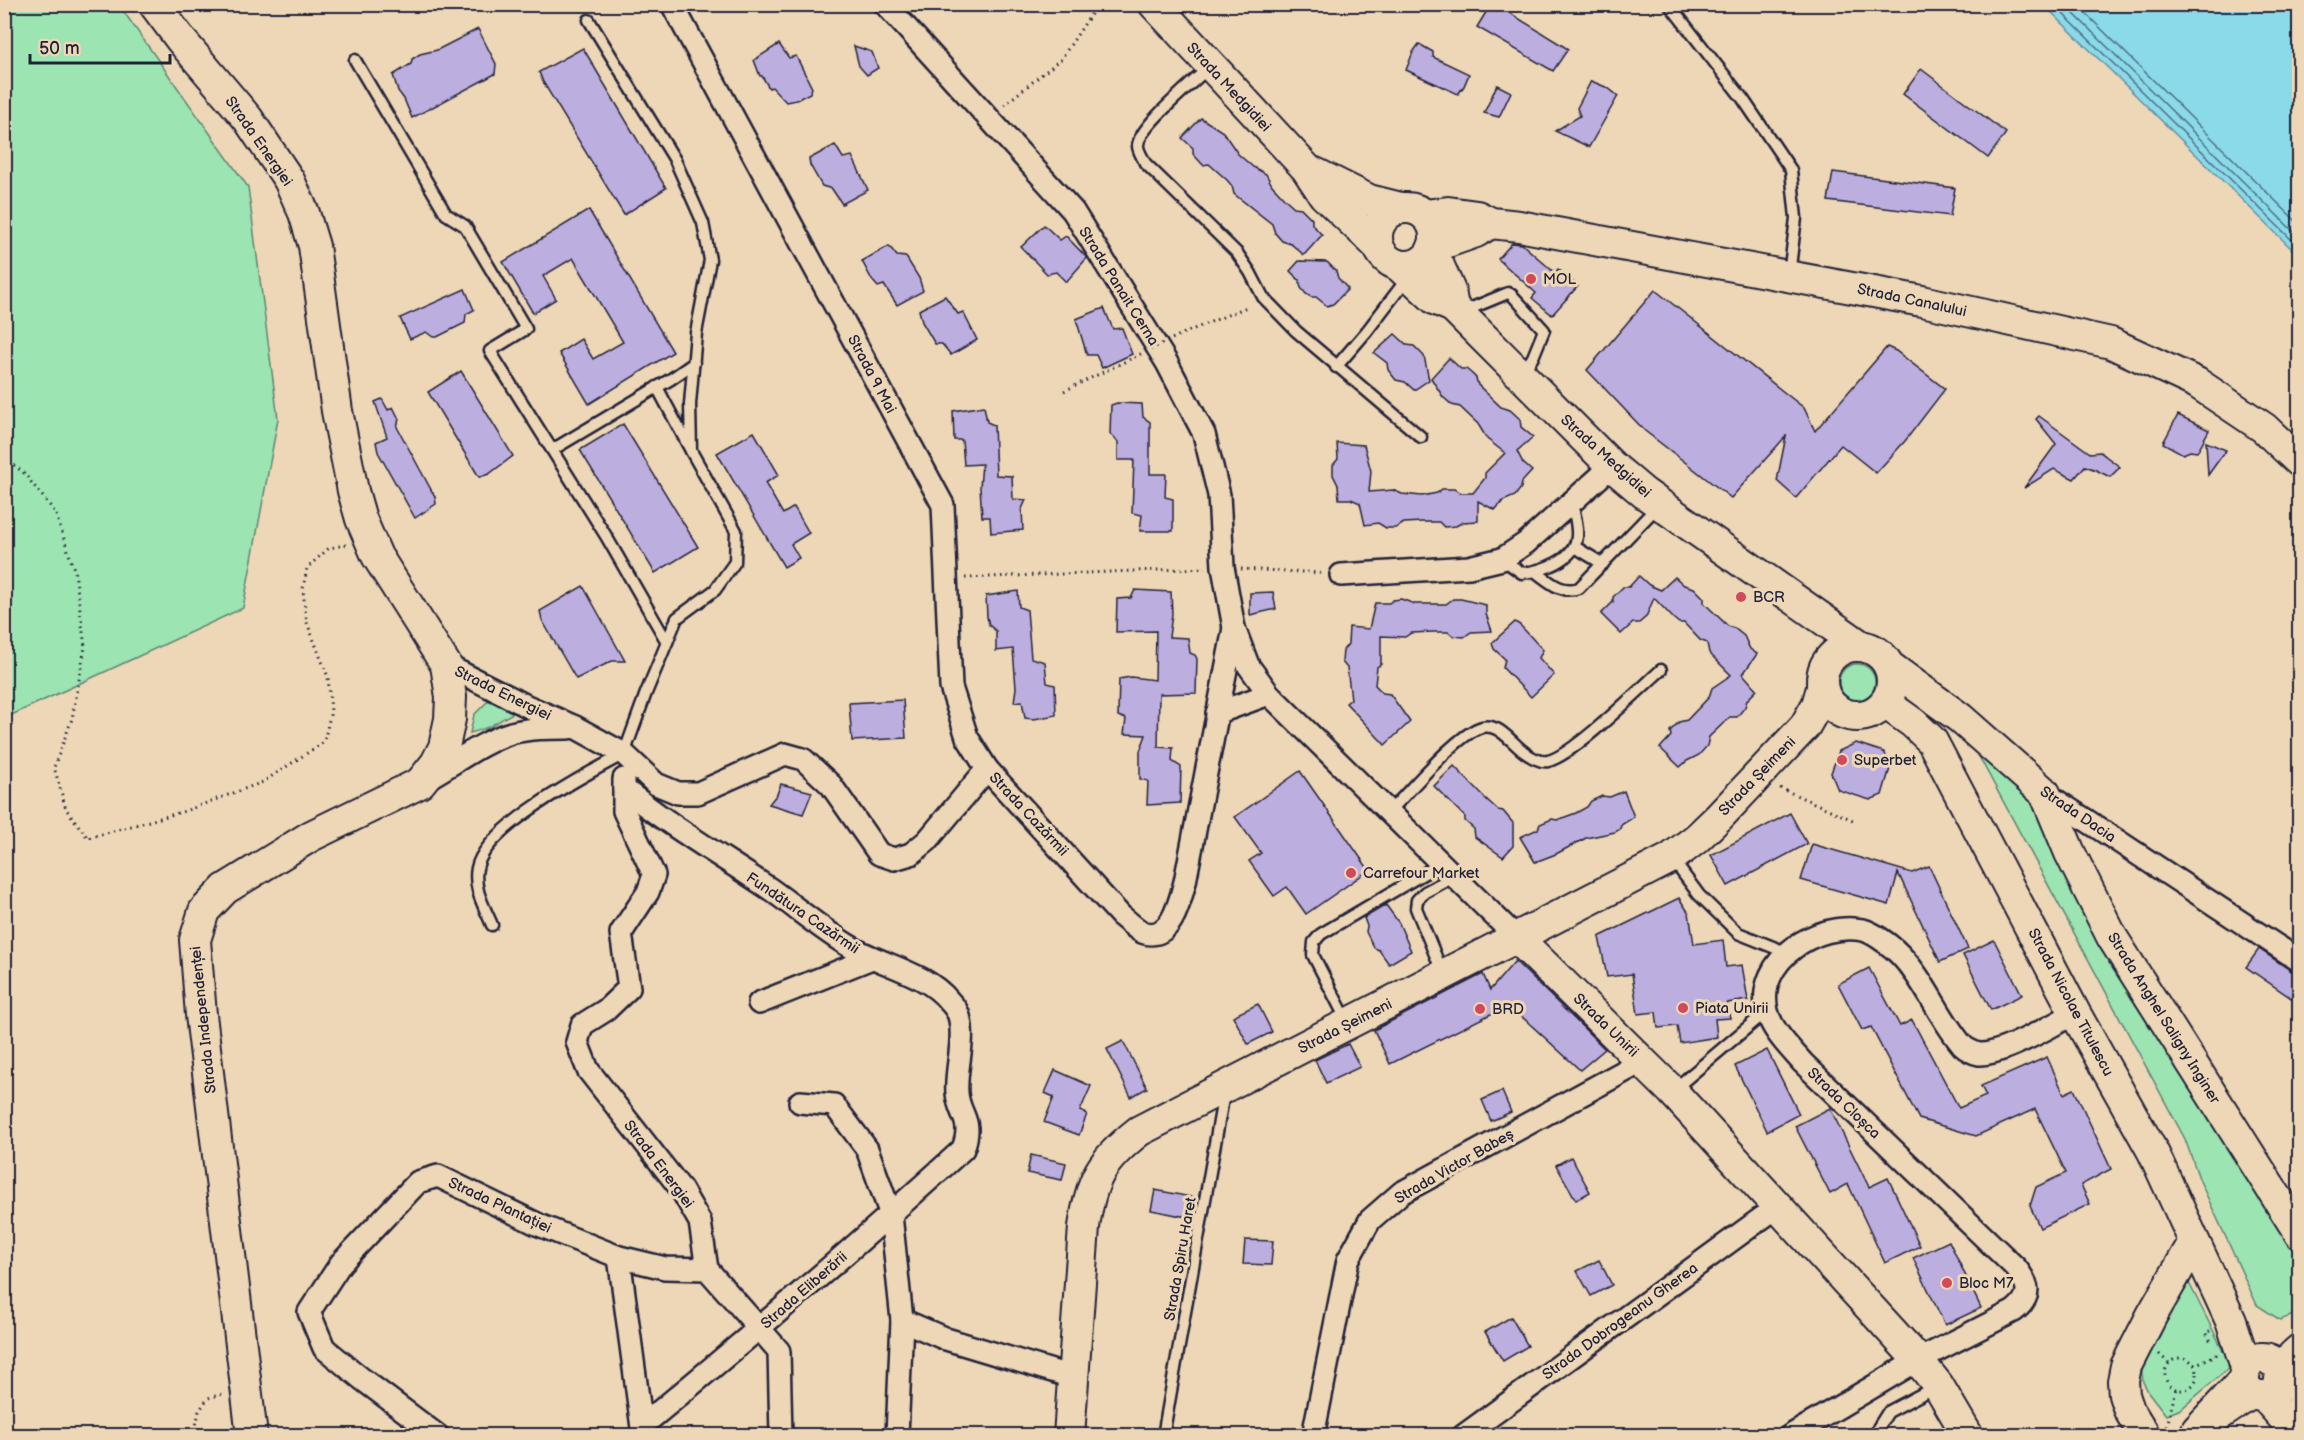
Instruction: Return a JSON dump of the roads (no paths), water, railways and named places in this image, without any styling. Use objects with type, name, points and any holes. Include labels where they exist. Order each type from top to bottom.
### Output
[{"type":"street","name":"Strada Energiei","points":[[154,4],[181,40],[248,119],[289,180],[304,213],[314,246],[337,411],[358,509],[371,544],[404,601],[446,665],[624,754],[624,811],[654,875],[648,892],[621,933],[629,988],[606,1010],[582,1025],[577,1042],[588,1070],[681,1190],[700,1222],[707,1269]]},
{"type":"street","name":"Strada 9 Mai","points":[[672,4],[943,505],[951,687],[967,738],[987,769]]},
{"type":"street","name":"Strada Panait Cerna","points":[[885,4],[1073,211],[1167,363],[1204,434],[1219,495],[1223,567],[1234,628]]},
{"type":"street","name":"Strada Medgidiei","points":[[1154,4],[1306,168],[1324,195],[1412,258],[1450,291],[1456,310],[1612,466],[1660,504],[1861,646]]},
{"type":"street","name":"Strada Medgidiei","points":[[1306,168],[1370,200],[1413,212]]},
{"type":"street","points":[[1393,211],[1413,212],[1434,230],[1412,258],[1378,230],[1381,222],[1393,211]]},
{"type":"street","name":"Strada Canalului","points":[[1413,212],[1448,212],[1477,216],[1491,223],[1519,226],[1789,275],[1922,301],[2111,343],[2198,383],[2264,428],[2300,462]]},
{"type":"street","points":[[1412,258],[1476,232],[1491,223]]},
{"type":"street","points":[[1341,574],[1469,567],[1502,559],[1526,543],[1612,466]]},
{"type":"street","points":[[1806,607],[1820,643],[1823,678],[1831,705],[1848,716],[1868,715],[1885,704],[1892,685],[1889,666],[1882,656],[1861,646],[1839,651],[1830,659],[1823,678]]},
{"type":"street","name":"Strada Unirii","points":[[1234,628],[1248,665],[1269,694],[1672,1091],[1918,1360],[1938,1385],[1968,1436]]},
{"type":"street","name":"Strada Cazărmii","points":[[624,754],[656,784],[678,793],[698,793],[785,754],[803,759],[831,785],[879,854],[894,859],[912,854],[927,842],[987,769],[1121,916],[1144,933],[1154,933],[1168,927],[1177,910],[1185,882],[1234,628]]},
{"type":"street","name":"Strada Independenței","points":[[252,1436],[201,1015],[195,940],[204,911],[225,889],[311,836],[420,783],[436,763],[446,738],[451,696],[446,665]]},
{"type":"street","name":"Strada Dacia","points":[[1889,666],[1960,718],[2045,793],[2300,961]]},
{"type":"street","name":"Strada Șeimeni","points":[[1069,1436],[1084,1227],[1089,1196],[1099,1171],[1116,1149],[1139,1131],[1671,858],[1696,839],[1805,726],[1817,705],[1823,678]]},
{"type":"street","points":[[1217,713],[1269,694]]},
{"type":"street","name":"Strada Nicolae Titulescu","points":[[1885,704],[1913,723],[1932,741],[2075,1013],[2153,1152],[2231,1321],[2269,1371],[2292,1430]]},
{"type":"street","name":"Strada Șeimeni","points":[[1805,726],[1821,717],[1848,716]]},
{"type":"street","points":[[420,783],[511,733],[532,729],[574,727]]},
{"type":"street","name":"Fundătura Cazărmii","points":[[624,789],[819,927],[872,958],[931,983],[955,1008],[960,1020],[962,1037],[957,1073],[957,1096],[966,1119],[967,1137],[963,1149]]},
{"type":"street","name":"Strada Anghel Saligny Inginer","points":[[2045,793],[2070,853],[2112,937],[2300,1234]]},
{"type":"street","name":"Strada Cloșca","points":[[1790,1436],[1918,1360],[2014,1311],[2023,1304],[2028,1292],[2024,1279],[2016,1268],[1803,1064],[1778,1034],[1767,1011],[1766,985],[1773,967],[1818,934],[1843,929],[1865,931],[1894,948],[1917,975],[1965,1047],[1978,1054],[1994,1052],[2075,1013]]},
{"type":"street","points":[[759,1003],[872,958]]},
{"type":"street","name":"Strada Victor Babeș","points":[[1313,1436],[1348,1260],[1370,1220],[1401,1193],[1643,1061]]},
{"type":"street","points":[[800,1102],[834,1105],[867,1149],[891,1215],[902,1320],[897,1436]]},
{"type":"street","name":"Strada Eliberării","points":[[643,1431],[891,1215],[963,1149]]},
{"type":"street","name":"Strada Plantației","points":[[438,1436],[324,1348],[309,1312],[341,1263],[418,1182],[438,1176],[539,1225],[619,1257],[665,1268],[707,1269]]},
{"type":"street","name":"Strada Dobrogeanu Gherea","points":[[1463,1436],[1776,1207]]},
{"type":"street","points":[[2194,1242],[2126,1366],[2123,1381],[2124,1395],[2129,1410],[2174,1434],[2269,1371]]},
{"type":"street","points":[[619,1257],[643,1431]]},
{"type":"street","points":[[707,1269],[779,1351],[781,1436]]},
{"type":"street","points":[[902,1320],[946,1339],[1072,1377]]},
{"type":"lane","points":[[1669,4],[1743,99],[1791,170],[1796,218],[1789,275]]},
{"type":"lane","points":[[589,20],[675,160],[703,223],[710,260],[696,333],[690,404],[691,452]]},
{"type":"lane","points":[[355,60],[446,214],[465,226],[526,329],[490,351],[606,536],[667,642]]},
{"type":"lane","points":[[1210,67],[1140,134],[1138,147],[1145,163],[1237,253],[1263,297],[1296,332],[1421,437]]},
{"type":"lane","points":[[1336,367],[1386,307],[1412,258]]},
{"type":"lane","points":[[1456,310],[1508,293],[1512,295],[1544,330],[1533,357],[1521,375]]},
{"type":"lane","points":[[552,450],[694,363]]},
{"type":"lane","points":[[492,925],[476,888],[477,868],[482,853],[499,834],[532,810],[581,776],[624,754],[677,618],[715,590],[735,562],[736,531],[657,387]]},
{"type":"lane","points":[[1502,559],[1522,573],[1536,572],[1560,561],[1575,547],[1578,535],[1572,502]]},
{"type":"lane","points":[[1536,572],[1562,590],[1571,591],[1579,588],[1660,504]]},
{"type":"lane","points":[[1575,547],[1603,564]]},
{"type":"lane","points":[[1388,813],[1452,748],[1482,727],[1494,727],[1533,758],[1545,762],[1556,759],[1581,741],[1662,670]]},
{"type":"lane","points":[[1671,858],[1699,896],[1738,933],[1788,954]]},
{"type":"lane","points":[[1443,975],[1416,908],[1417,900],[1447,871]]},
{"type":"lane","points":[[1349,1023],[1313,955],[1314,942],[1322,934],[1447,871]]},
{"type":"lane","points":[[1672,1091],[1767,1011]]},
{"type":"lane","name":"Strada Spiru Haret","points":[[1163,1436],[1225,1088]]},
{"type":"lane","points":[[1881,1436],[1878,1428],[1888,1412],[1938,1385]]},
{"type":"water","points":[[2044,5],[2299,5],[2299,256]]},
{"type":"place","name":"MOL","points":[[1531,279]]},
{"type":"place","name":"BCR","points":[[1741,597]]},
{"type":"place","name":"Superbet","points":[[1842,760]]},
{"type":"place","name":"Carrefour Market","points":[[1351,873]]},
{"type":"place","name":"Piata Unirii","points":[[1683,1008]]},
{"type":"place","name":"BRD","points":[[1480,1009]]},
{"type":"place","name":"Bloc M7","points":[[1947,1283]]}]
